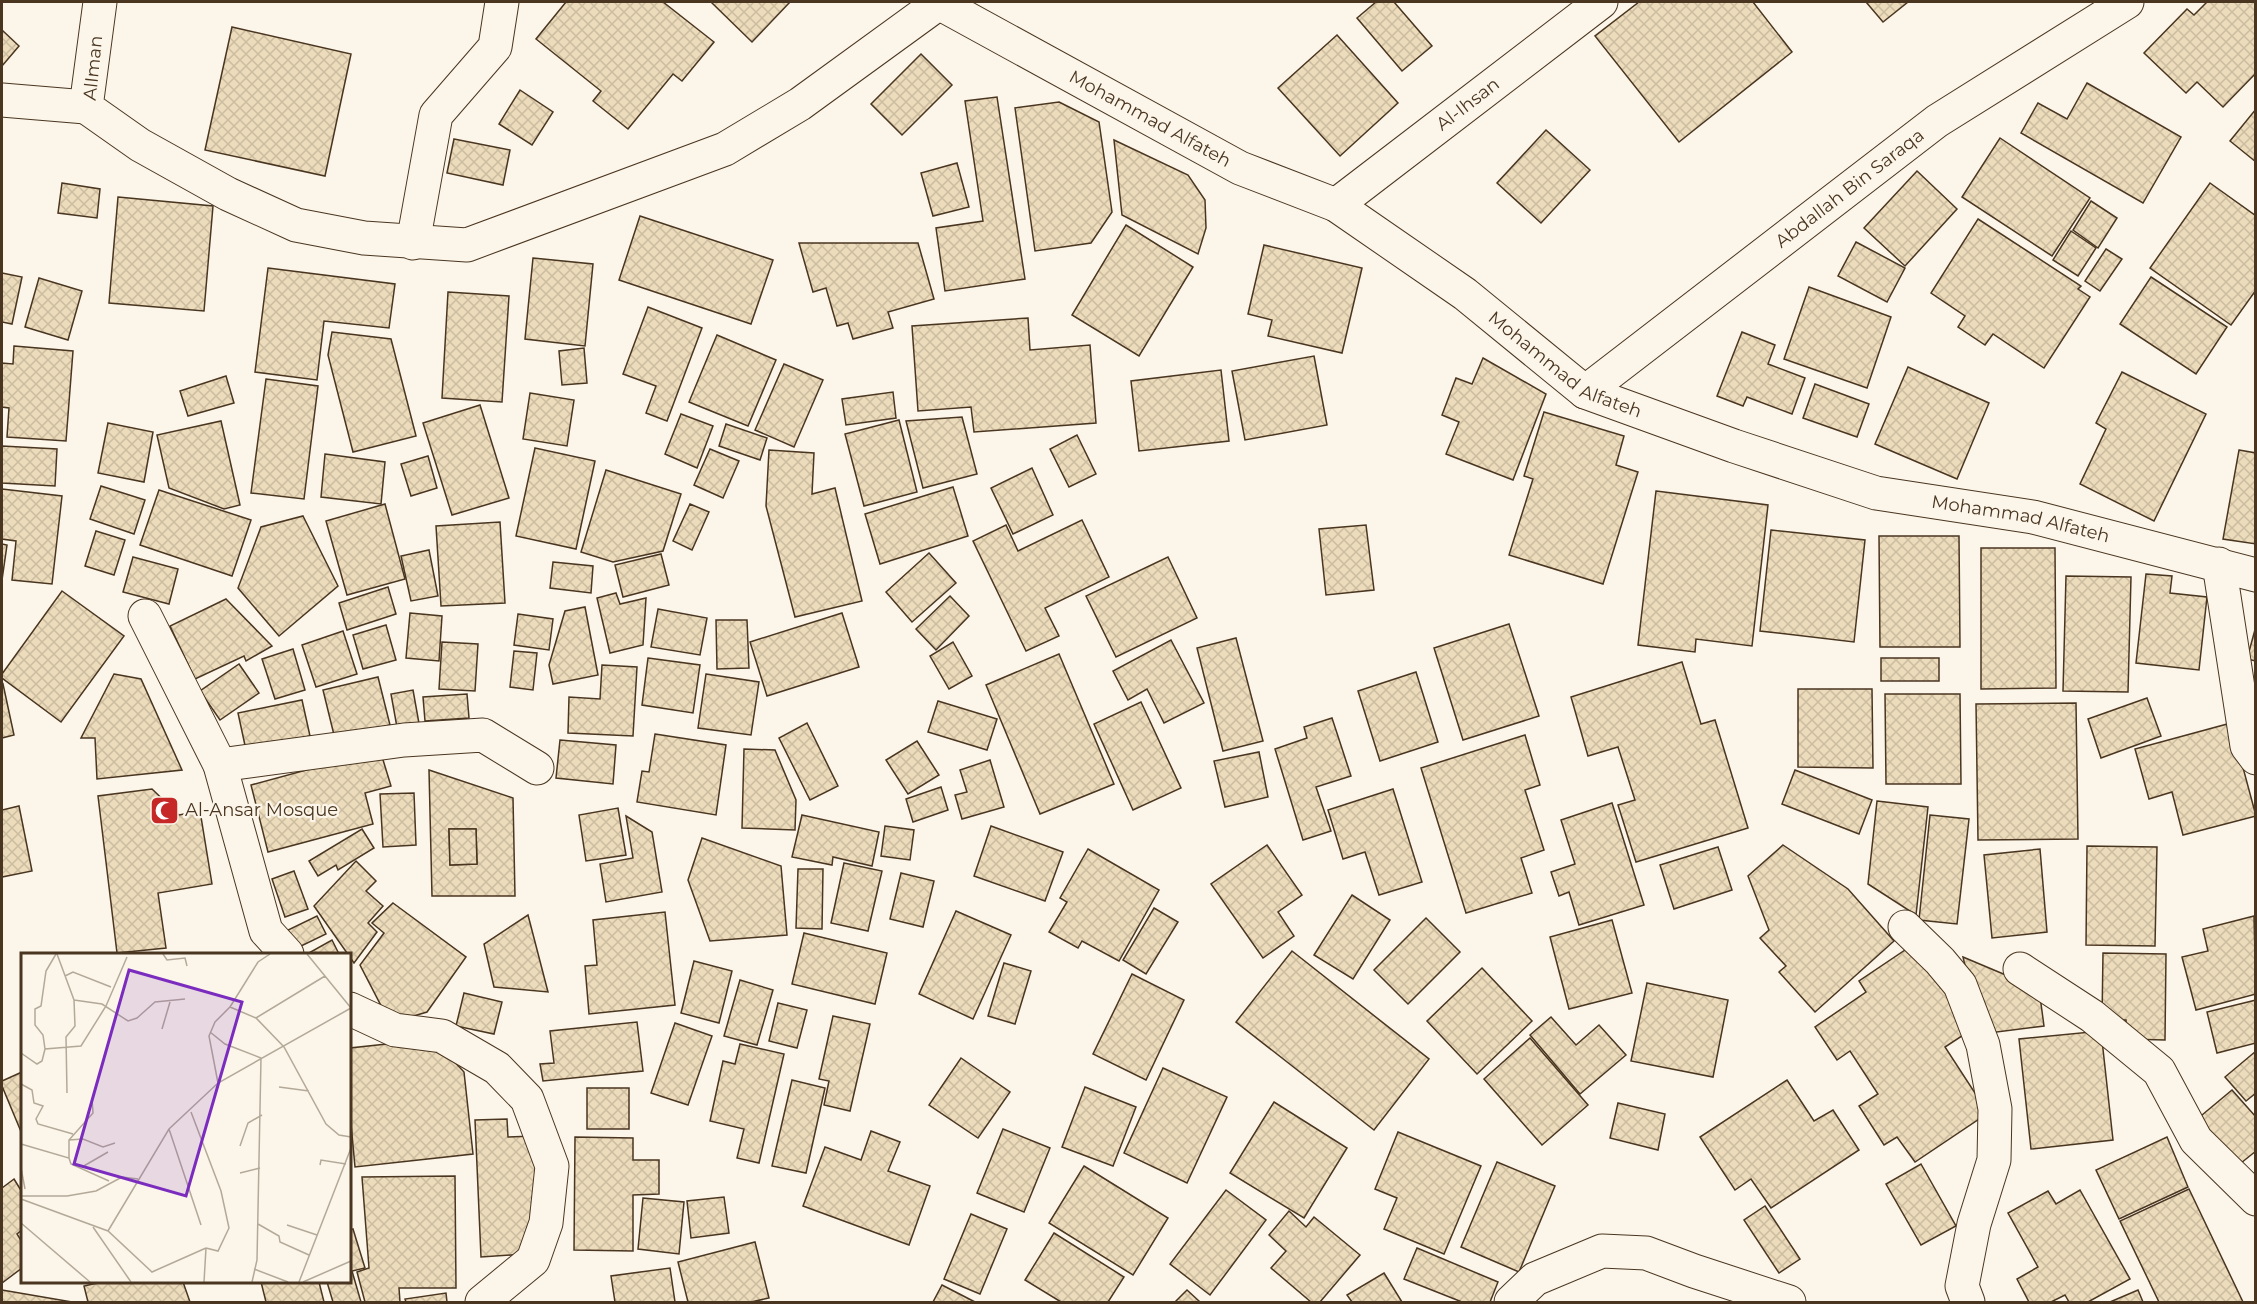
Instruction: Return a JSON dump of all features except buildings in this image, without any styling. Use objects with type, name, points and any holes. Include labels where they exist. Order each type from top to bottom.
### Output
[{"type":"street","name":"AlIman","points":[[100,2],[86,107],[140,145],[228,194],[296,225],[364,238],[467,245],[725,148],[800,104],[938,2]]},
{"type":"street","points":[[413,243],[436,115],[495,47],[502,2]]},
{"type":"street","name":"Mohammad Alfateh","points":[[938,2],[1240,168],[1336,205],[1465,294],[1585,392],[1734,446],[1876,493],[2033,517],[2256,575]]},
{"type":"street","name":"Al-Ihsan","points":[[1336,205],[1601,2]]},
{"type":"street","name":"Abdallah Bin Saraqa","points":[[1585,392],[1937,120],[2127,2]]},
{"type":"street","points":[[2,100],[86,107]]},
{"type":"street","points":[[2219,564],[2247,746],[2256,758]]},
{"type":"street","points":[[145,616],[220,765],[266,931],[287,953]]},
{"type":"street","points":[[220,765],[404,740],[483,735],[537,768]]},
{"type":"street","points":[[1905,927],[1940,961],[1960,985],[1983,1045],[1995,1109],[1994,1160],[1974,1224],[1962,1286],[1968,1302]]},
{"type":"street","points":[[2020,969],[2092,1017],[2160,1071],[2196,1140],[2256,1199]]},
{"type":"street","points":[[351,1009],[395,1030],[442,1036],[497,1068],[527,1099],[552,1166],[546,1223],[533,1260],[482,1302]]},
{"type":"street","points":[[1511,1302],[1535,1279],[1602,1251],[1646,1252],[1704,1275],[1789,1302]]},
{"type":"place","name":"Al-Ansar Mosque","points":[[164,810]]}]
